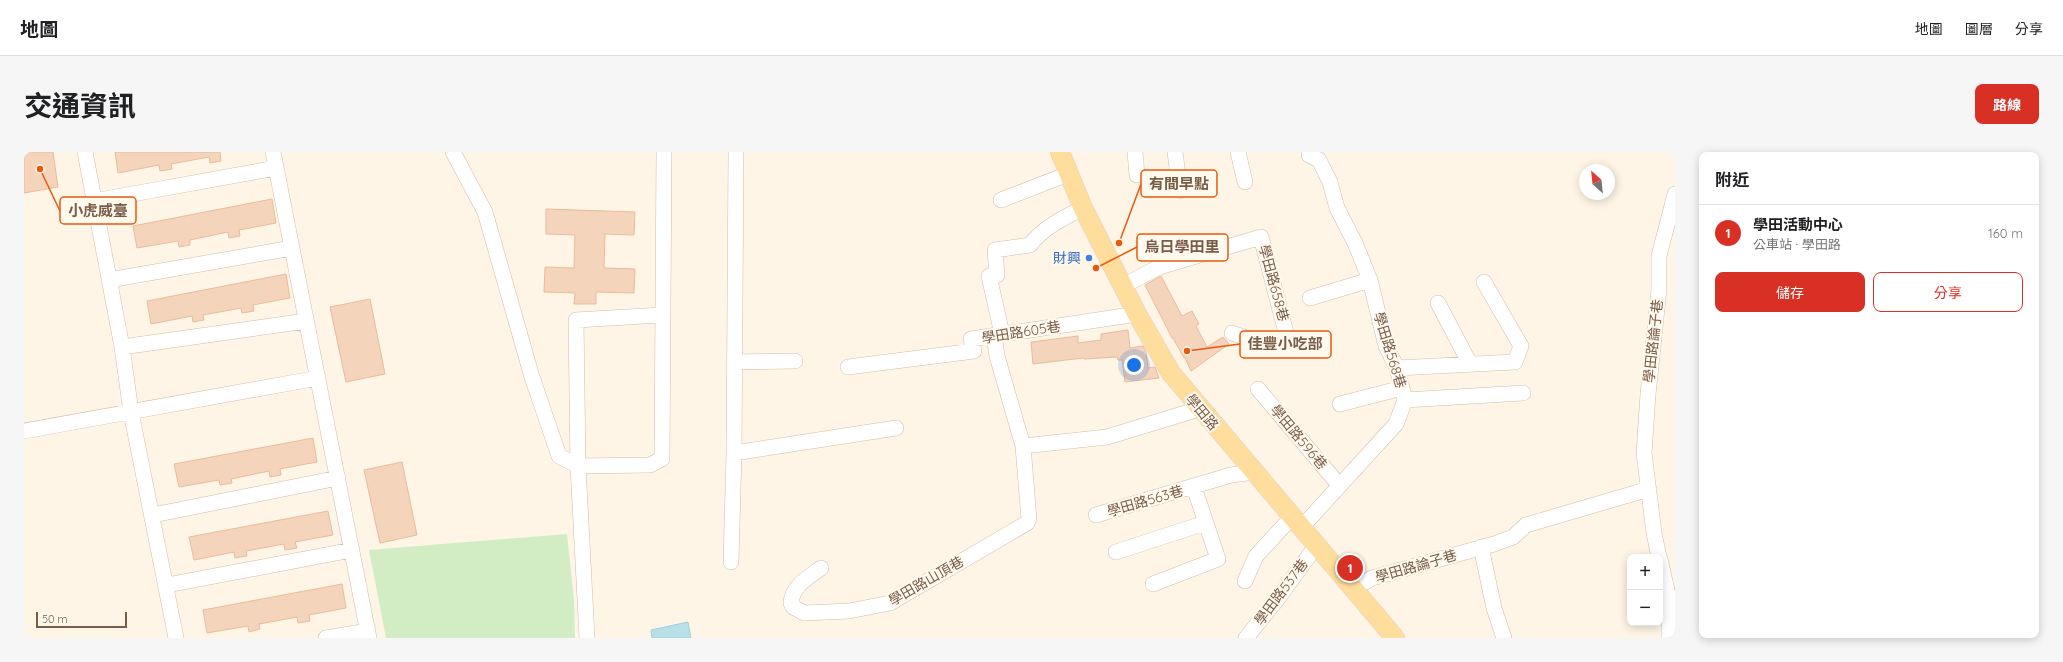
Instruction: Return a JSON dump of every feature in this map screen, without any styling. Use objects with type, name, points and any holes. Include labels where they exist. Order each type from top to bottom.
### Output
[{"type":"main road","name":"學田路","points":[[1060,152],[1083,208],[1137,314],[1171,373],[1199,409],[1395,638]]},
{"type":"street","points":[[85,152],[122,347],[131,412],[153,515],[176,638]]},
{"type":"street","points":[[273,152],[369,634],[326,638]]},
{"type":"street","points":[[453,152],[485,212],[532,377],[559,456],[578,466],[650,465],[662,459],[664,152]]},
{"type":"street","points":[[731,562],[734,453],[736,152]]},
{"type":"street","points":[[1135,152],[1137,175]]},
{"type":"street","points":[[1174,152],[1180,191]]},
{"type":"street","points":[[1238,152],[1245,182]]},
{"type":"street","name":"學田路568巷","points":[[1245,581],[1256,556],[1339,485],[1396,424],[1403,394],[1397,368],[1386,346],[1370,280],[1355,243],[1337,208],[1330,182],[1319,160],[1309,155],[1309,152]]},
{"type":"street","points":[[94,201],[276,168]]},
{"type":"street","points":[[1000,200],[1068,174]]},
{"type":"street","name":"學田路論子巷","points":[[1659,554],[1654,533],[1644,453],[1648,394],[1659,289],[1659,256],[1675,194]]},
{"type":"street","name":"學田路山頂巷","points":[[821,568],[796,587],[791,597],[791,603],[799,611],[804,613],[849,611],[883,606],[900,599],[978,550],[1022,526],[1029,519],[1023,446],[997,356],[998,335],[989,276],[998,275],[995,250],[1030,245],[1039,234],[1057,221],[1083,208]]},
{"type":"street","name":"學田路658巷","points":[[1123,286],[1159,267],[1262,237],[1290,348],[1264,344],[1232,333]]},
{"type":"street","points":[[109,280],[292,248]]},
{"type":"street","points":[[1310,298],[1370,280]]},
{"type":"street","points":[[1397,368],[1515,362],[1521,346],[1484,282]]},
{"type":"street","points":[[1438,303],[1470,364]]},
{"type":"street","name":"學田路605巷","points":[[848,367],[974,351],[971,339],[1137,314]]},
{"type":"street","points":[[587,638],[578,466],[576,320],[662,316]]},
{"type":"street","points":[[122,347],[306,321]]},
{"type":"street","points":[[734,362],[795,361]]},
{"type":"street","points":[[24,431],[318,378]]},
{"type":"street","name":"學田路596巷","points":[[1258,389],[1339,485]]},
{"type":"street","points":[[1340,404],[1403,394],[1523,394]]},
{"type":"street","points":[[1023,446],[1107,437],[1199,409]]},
{"type":"street","points":[[734,453],[896,428]]},
{"type":"street","name":"學田路563巷","points":[[1096,515],[1231,475],[1254,472]]},
{"type":"street","points":[[153,515],[338,478]]},
{"type":"street","name":"學田路563巷","points":[[1153,584],[1218,559],[1194,487]]},
{"type":"street","name":"學田路論子巷","points":[[1353,589],[1372,578],[1481,548],[1513,537],[1526,525],[1649,489]]},
{"type":"street","points":[[1116,552],[1205,523]]},
{"type":"street","name":"學田路537巷","points":[[1246,638],[1276,601],[1316,546]]},
{"type":"street","points":[[1481,548],[1494,608],[1504,638]]},
{"type":"street","points":[[166,586],[352,550]]},
{"type":"street","name":"學田路論子巷","points":[[1663,568],[1672,599],[1669,638]]},
{"type":"green space","points":[[567,534],[574,601],[575,638],[386,638],[369,550]]},
{"type":"water","points":[[688,622],[691,638],[652,638],[651,630]]},
{"type":"building","points":[[24,152],[53,152],[58,187],[24,193]]},
{"type":"building","points":[[115,152],[220,152],[221,161],[210,163],[209,157],[171,164],[172,169],[160,171],[159,165],[118,173]]},
{"type":"building","points":[[272,199],[276,223],[239,230],[240,236],[229,238],[228,232],[190,240],[190,245],[179,247],[178,241],[137,248],[133,226]]},
{"type":"building","points":[[546,209],[635,212],[634,235],[605,234],[604,268],[635,269],[634,293],[596,292],[596,304],[574,304],[575,293],[544,292],[545,267],[574,268],[575,235],[546,234]]},
{"type":"building","points":[[286,274],[290,298],[253,305],[254,311],[242,313],[241,308],[203,315],[204,320],[193,322],[192,316],[151,324],[147,301]]},
{"type":"building","points":[[1161,276],[1182,316],[1192,311],[1199,324],[1196,326],[1207,347],[1223,337],[1229,344],[1191,371],[1145,285]]},
{"type":"building","points":[[370,299],[385,374],[346,382],[330,307]]},
{"type":"building","points":[[1128,330],[1130,348],[1143,346],[1146,352],[1148,368],[1155,367],[1159,378],[1125,382],[1122,360],[1118,360],[1117,357],[1083,358],[1033,364],[1031,342],[1078,336],[1078,343],[1101,340],[1101,334]]},
{"type":"building","points":[[313,438],[317,462],[280,469],[281,475],[270,477],[269,471],[231,479],[232,483],[220,485],[219,480],[179,487],[174,464]]},
{"type":"building","points":[[402,462],[417,535],[380,543],[364,470]]},
{"type":"building","points":[[328,511],[333,535],[295,542],[297,548],[285,550],[284,544],[246,551],[247,556],[235,558],[234,552],[194,560],[189,537]]},
{"type":"building","points":[[342,584],[346,608],[309,615],[310,621],[298,623],[297,617],[259,624],[260,629],[249,632],[248,626],[207,633],[203,610]]},
{"type":"place","name":"小虎威臺","points":[[40,169]]},
{"type":"place","name":"有間早點","points":[[1119,243]]},
{"type":"place","name":"財興","points":[[1089,258]]},
{"type":"place","name":"烏日學田里","points":[[1096,268]]},
{"type":"place","name":"佳豐小吃部","points":[[1187,351]]},
{"type":"place","name":"學田活動中心","points":[[1350,568]]}]
